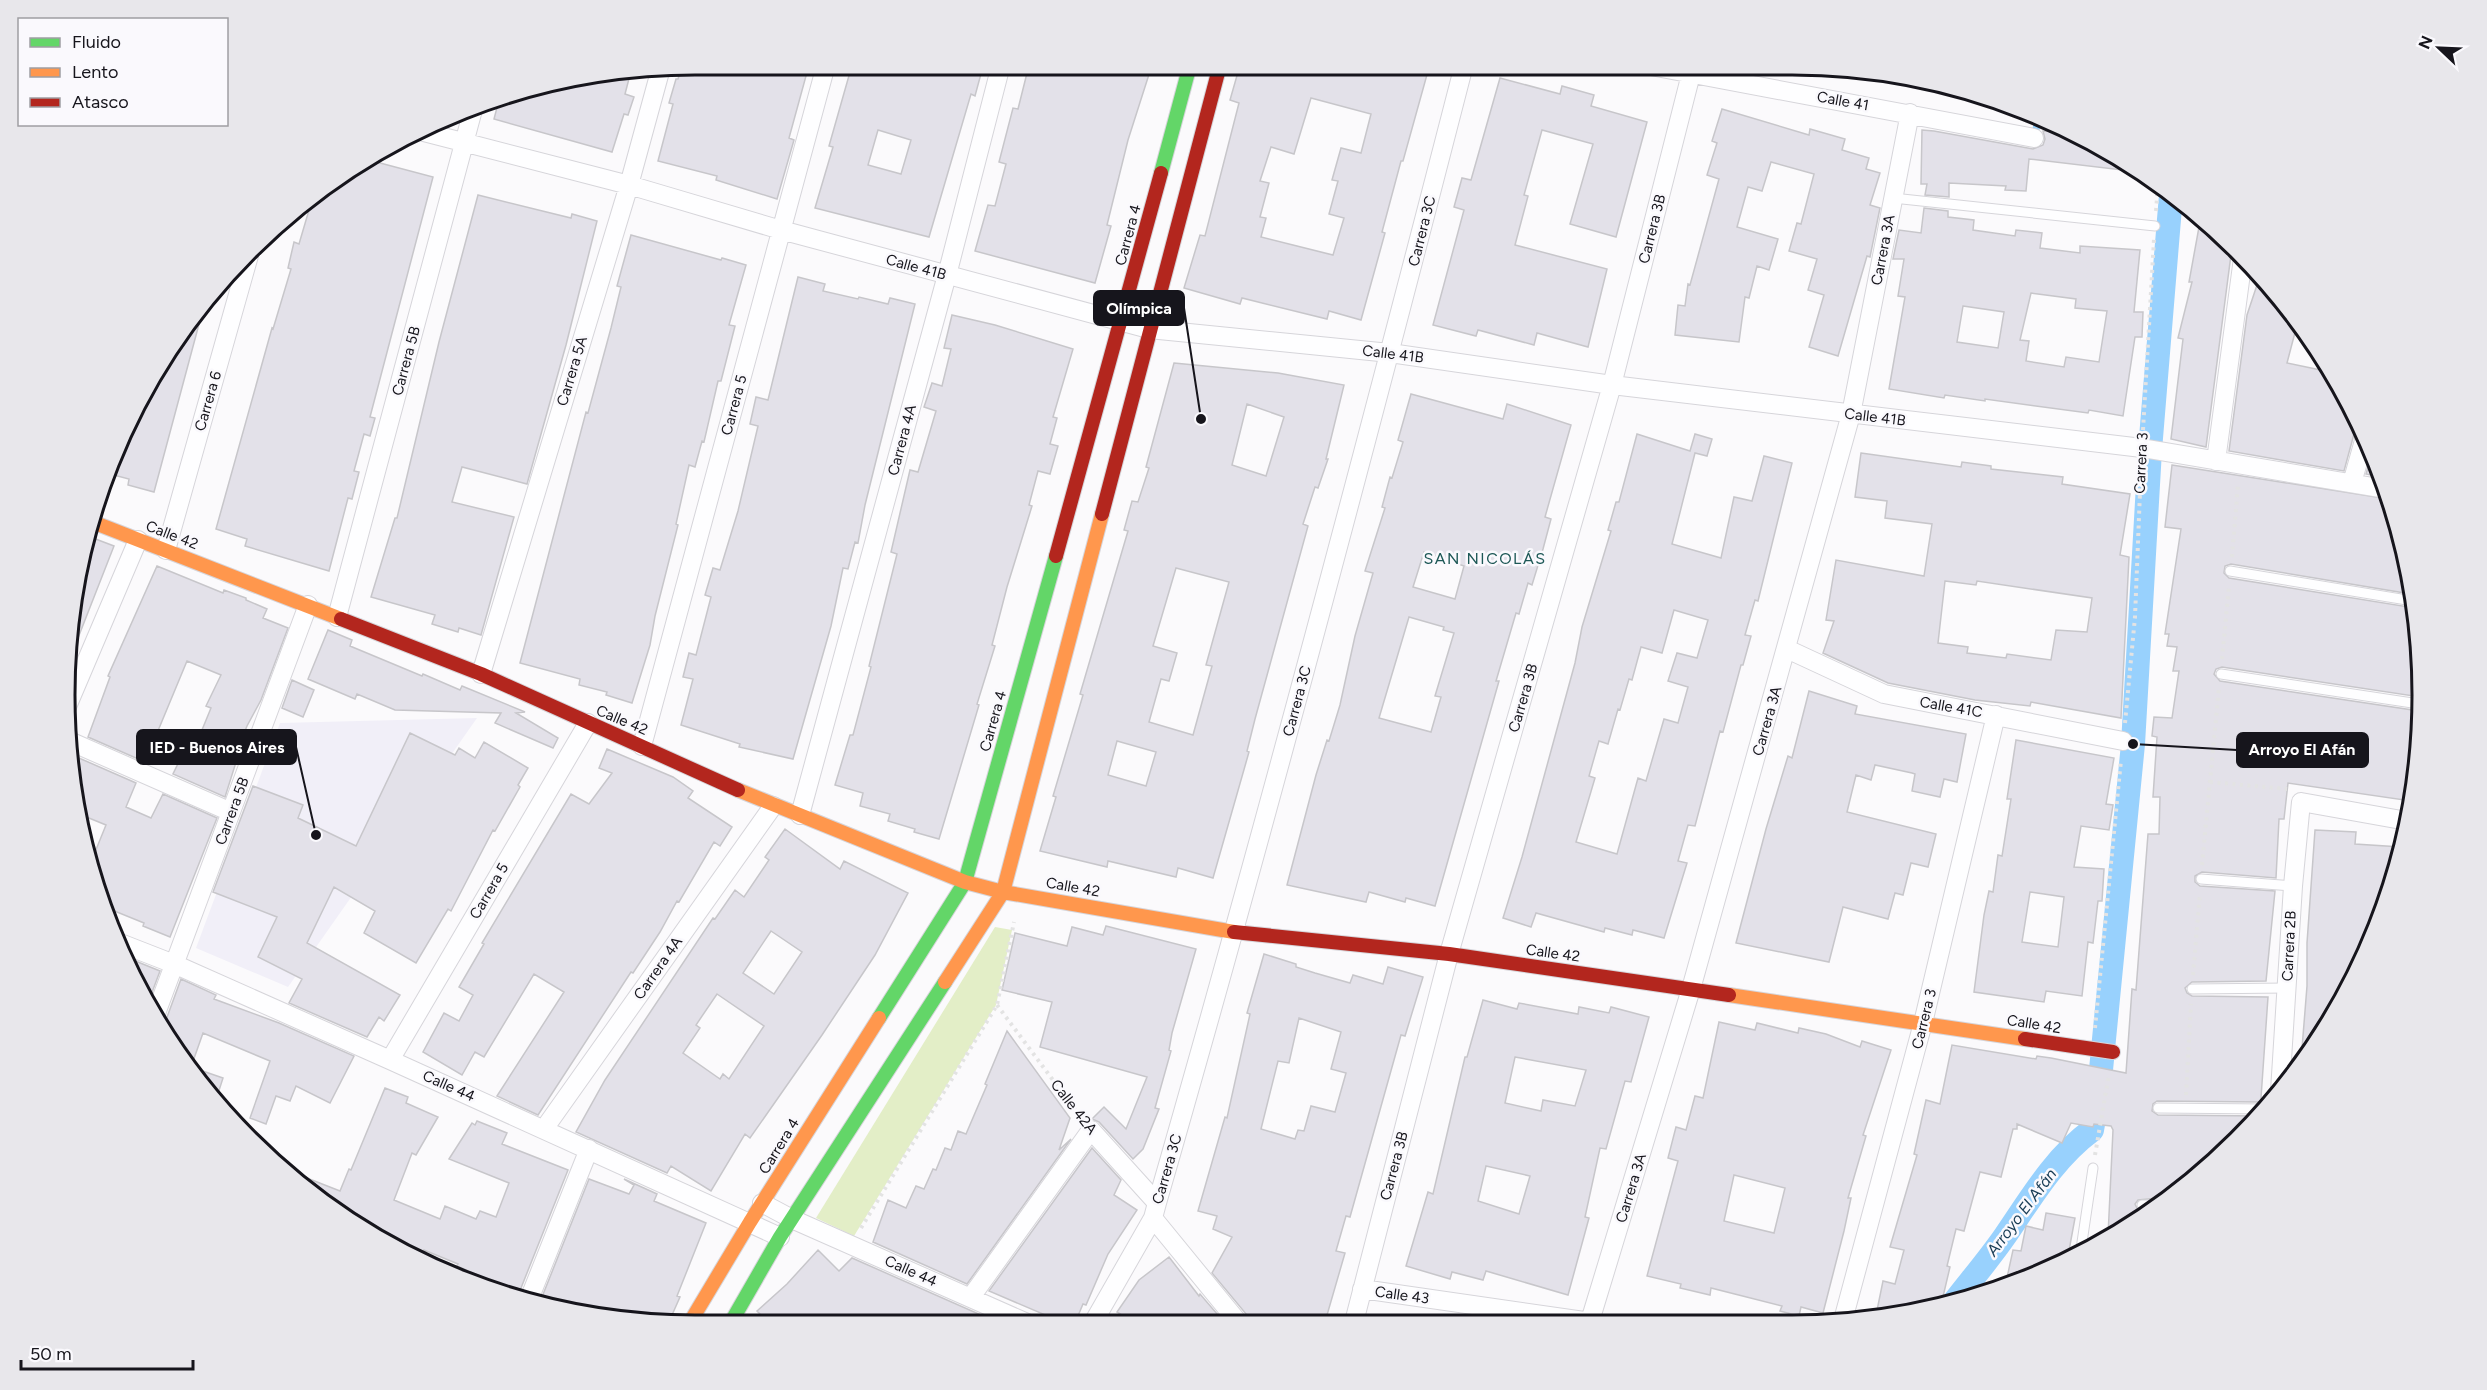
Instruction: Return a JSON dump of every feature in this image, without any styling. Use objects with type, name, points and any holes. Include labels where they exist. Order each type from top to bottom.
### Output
[{"type":"street","name":"Carrera 5","points":[[642,746],[823,75]]},
{"type":"street","name":"Carrera 4A","points":[[800,815],[947,275],[998,75]]},
{"type":"street","name":"Carrera 4","points":[[695,1315],[750,1222],[965,882],[1122,321],[1187,75]]},
{"type":"street","points":[[735,1315],[780,1237],[1003,892],[1149,328],[1217,75]]},
{"type":"street","name":"Carrera 3C","points":[[1097,1315],[1155,1210],[1235,933],[1390,353],[1461,75]]},
{"type":"street","name":"Carrera 3B","points":[[1356,1315],[1449,954],[1612,385],[1691,75]]},
{"type":"street","name":"Calle 41","points":[[1697,75],[1910,113],[2034,138]]},
{"type":"street","name":"Carrera 5A","points":[[480,674],[629,185],[659,76]]},
{"type":"street","name":"Carrera 3A","points":[[1592,1315],[1691,989],[1851,414],[1910,113]]},
{"type":"street","name":"Carrera 5B","points":[[337,617],[471,117]]},
{"type":"street","name":"Calle 41B","points":[[432,134],[629,185],[781,230],[1149,328],[1390,353],[1612,385],[2142,448],[2376,487]]},
{"type":"street","name":"Carrera 6","points":[[166,550],[245,269]]},
{"type":"street","points":[[2216,460],[2242,269]]},
{"type":"street","points":[[2352,483],[2361,450]]},
{"type":"street","name":"Calle 42","points":[[99,525],[480,674],[773,806],[965,882],[1003,892],[1235,933],[1449,954],[2113,1052]]},
{"type":"street","points":[[75,687],[138,540]]},
{"type":"street","name":"Carrera 5B","points":[[159,1006],[308,605]]},
{"type":"street","name":"Calle 41C","points":[[1787,649],[1884,694],[2123,741]]},
{"type":"street","name":"Carrera 3","points":[[1845,1313],[1923,1023],[1996,715]]},
{"type":"street","name":"Carrera 5","points":[[390,1060],[588,723]]},
{"type":"street","points":[[77,745],[231,812]]},
{"type":"street","points":[[2301,802],[2399,820]]},
{"type":"street","name":"Carrera 2B","points":[[2281,1076],[2293,886],[2301,802]]},
{"type":"street","name":"Carrera 4A","points":[[544,1129],[773,806]]},
{"type":"street","name":"Calle 44","points":[[128,945],[589,1149],[780,1237]]},
{"type":"street","points":[[971,1297],[1090,1130]]},
{"type":"street","name":"Calle 42A","points":[[1090,1130],[1155,1210],[1233,1315]]},
{"type":"street","points":[[532,1293],[589,1149]]},
{"type":"street","name":"Calle 44","points":[[762,1203],[792,1219],[1010,1315]]},
{"type":"street","name":"Calle 43","points":[[1362,1289],[1542,1315]]},
{"type":"lane","points":[[1893,198],[2155,226]]},
{"type":"lane","points":[[2230,571],[2405,601]]},
{"type":"lane","points":[[76,668],[82,671]]},
{"type":"lane","points":[[2221,674],[2412,703]]},
{"type":"lane","points":[[2201,879],[2293,886]]},
{"type":"lane","points":[[2192,988],[2286,988]]},
{"type":"lane","points":[[2158,1108],[2253,1109]]},
{"type":"lane","points":[[2082,1243],[2094,1168]]},
{"type":"path","name":"Carrera 3","points":[[2093,1049],[2135,617],[2142,448],[2157,194]]},
{"type":"path","points":[[2185,1108],[2201,879],[2240,465]]},
{"type":"path","points":[[2210,782],[2292,790],[2301,802]]},
{"type":"path","points":[[851,1244],[998,1005],[1020,895]]},
{"type":"path","name":"Calle 42A","points":[[998,1005],[1090,1130]]},
{"type":"path","points":[[2098,1139],[2113,1052]]},
{"type":"shaded area","points":[[477,718],[288,987],[196,948],[280,723]]},
{"type":"green space","points":[[995,927],[1012,930],[996,1005],[854,1236],[816,1218]]},
{"type":"building","points":[[679,75],[806,75],[789,138],[794,140],[777,199],[716,180],[717,176],[658,161],[673,104],[669,103],[676,79]]},
{"type":"building","points":[[849,75],[981,75],[975,96],[971,94],[929,237],[815,208],[833,147],[829,146]],"holes":[[[878,130],[911,140],[901,174],[868,165]]]},
{"type":"building","points":[[1026,75],[1149,75],[1128,140],[1107,225],[1111,226],[1095,283],[975,251],[988,205],[995,206],[1006,164],[999,162],[1013,108],[1018,109]]},
{"type":"building","points":[[1237,75],[1427,75],[1403,161],[1401,161],[1382,232],[1385,233],[1361,320],[1329,311],[1327,319],[1242,298],[1240,304],[1184,288],[1200,235],[1205,236],[1239,103],[1230,100]],"holes":[[[1311,98],[1371,114],[1361,153],[1341,148],[1332,180],[1338,181],[1329,214],[1344,218],[1333,255],[1261,237],[1266,218],[1260,217],[1269,183],[1260,181],[1271,147],[1294,154]]]},
{"type":"building","points":[[629,78],[625,94],[634,97],[628,115],[624,114],[612,152],[494,119],[497,108],[535,96],[614,80]]},
{"type":"building","points":[[1500,78],[1560,94],[1562,86],[1594,95],[1591,106],[1647,122],[1616,237],[1570,224],[1593,144],[1542,130],[1524,195],[1528,196],[1515,245],[1607,269],[1588,347],[1537,333],[1534,345],[1478,330],[1476,336],[1433,325],[1464,210],[1454,207],[1462,178],[1471,180]]},
{"type":"building","points":[[1722,109],[1809,135],[1810,129],[1845,139],[1842,150],[1869,158],[1866,169],[1880,173],[1870,205],[1880,208],[1870,257],[1867,256],[1838,356],[1809,347],[1824,295],[1808,290],[1817,259],[1789,251],[1797,223],[1801,224],[1814,174],[1771,162],[1762,191],[1748,187],[1737,227],[1778,239],[1769,270],[1757,266],[1749,298],[1745,297],[1739,342],[1675,335],[1678,305],[1685,306],[1688,284],[1690,285],[1719,179],[1707,175],[1717,143],[1712,141]]},
{"type":"building","points":[[1922,130],[2033,149],[2043,145],[2045,139],[2043,131],[2049,131],[2121,170],[2029,159],[2026,191],[2005,190],[2006,186],[1949,183],[1949,197],[1925,195],[1927,184],[1921,184]]},
{"type":"building","points":[[378,162],[433,177],[370,417],[375,418],[370,436],[364,434],[354,471],[359,472],[352,499],[348,498],[329,571],[245,546],[247,539],[216,529],[272,328],[291,269],[288,268],[294,242],[299,244],[309,210]]},
{"type":"building","points":[[478,195],[571,218],[572,214],[597,221],[566,345],[527,484],[462,467],[452,502],[514,517],[481,635],[459,628],[458,632],[432,624],[435,615],[371,597],[395,518],[397,518],[439,342]]},
{"type":"building","points":[[1924,208],[1948,211],[1948,217],[1974,220],[1973,230],[2015,236],[2016,230],[2042,233],[2040,248],[2080,253],[2080,246],[2140,250],[2134,312],[2143,312],[2142,337],[2135,337],[2123,416],[1985,399],[1985,401],[1945,395],[1944,398],[1889,389],[1905,297],[1898,296],[1904,259],[1893,259],[1899,230],[1921,233]],"holes":[[[2031,293],[2076,299],[2075,308],[2107,311],[2099,362],[2066,357],[2064,367],[2026,361],[2029,341],[2020,340]],[[1963,306],[2004,312],[1998,348],[1957,342]]]},
{"type":"building","points":[[2199,227],[2231,258],[2206,447],[2171,439],[2183,339],[2178,338],[2192,282],[2189,282]]},
{"type":"building","points":[[631,235],[746,265],[729,325],[735,326],[721,381],[718,381],[704,442],[702,441],[695,467],[689,465],[676,524],[678,525],[650,645],[632,703],[606,695],[607,692],[579,685],[580,679],[520,663],[586,412],[588,413],[611,328],[621,287],[617,286]]},
{"type":"building","points":[[798,277],[825,284],[823,291],[888,304],[890,298],[915,304],[865,505],[858,543],[855,542],[848,569],[843,568],[831,626],[793,759],[739,747],[740,744],[681,725],[693,679],[683,677],[689,653],[696,655],[711,597],[705,595],[713,568],[720,570],[738,511],[758,426],[750,424],[756,397],[768,400]]},
{"type":"building","points":[[2257,285],[2295,333],[2287,363],[2320,370],[2354,434],[2344,471],[2229,451],[2247,315]]},
{"type":"building","points":[[952,315],[995,325],[1073,349],[1053,417],[1057,418],[1050,444],[1058,446],[1050,474],[1038,471],[1029,505],[1032,506],[992,645],[995,646],[939,839],[888,821],[890,814],[860,806],[863,793],[835,785],[850,735],[853,735],[871,667],[869,666],[897,554],[891,552],[910,470],[918,472],[936,411],[924,407],[932,383],[942,386],[951,349],[944,348]]},
{"type":"building","points":[[199,323],[154,492],[128,485],[129,479],[116,475],[122,458],[158,385]]},
{"type":"building","points":[[1174,363],[1278,373],[1344,385],[1326,459],[1328,459],[1318,488],[1315,487],[1303,524],[1308,526],[1255,719],[1247,751],[1249,752],[1213,878],[1178,868],[1176,877],[1108,861],[1107,867],[1040,851],[1056,797],[1053,796],[1083,695],[1080,694],[1128,531],[1124,530],[1132,501],[1138,502],[1149,468],[1146,467]],"holes":[[[1247,404],[1284,417],[1266,476],[1232,465]],[[1176,568],[1229,582],[1206,665],[1212,666],[1193,735],[1149,722],[1161,679],[1169,681],[1177,653],[1153,646]],[[1117,741],[1156,752],[1146,786],[1108,775]]]},
{"type":"building","points":[[1411,394],[1503,419],[1507,404],[1571,425],[1545,517],[1551,519],[1543,549],[1532,585],[1528,583],[1519,614],[1516,613],[1435,906],[1406,898],[1405,902],[1369,892],[1366,902],[1287,885],[1316,775],[1340,705],[1355,636],[1373,573],[1365,571],[1385,508],[1382,507],[1390,477],[1392,478],[1403,442],[1398,440]],"holes":[[[1424,552],[1464,566],[1455,599],[1413,587]],[[1409,617],[1444,627],[1443,630],[1454,633],[1435,696],[1441,697],[1431,732],[1379,718]]]},
{"type":"building","points":[[1637,434],[1690,451],[1695,434],[1712,439],[1707,456],[1695,453],[1672,544],[1721,558],[1734,497],[1752,501],[1764,456],[1792,463],[1758,601],[1755,600],[1745,635],[1751,636],[1743,665],[1741,665],[1723,732],[1720,731],[1695,826],[1688,825],[1678,861],[1687,863],[1664,938],[1633,930],[1632,935],[1605,928],[1604,932],[1536,913],[1531,927],[1503,918],[1575,663],[1582,627],[1611,531],[1608,530],[1616,502],[1619,502]],"holes":[[[1674,610],[1708,620],[1697,658],[1677,653],[1668,681],[1688,687],[1678,723],[1664,719],[1646,781],[1638,778],[1617,854],[1576,842],[1595,778],[1589,776],[1599,741],[1608,744],[1629,679],[1632,680],[1641,647],[1662,653]]]},
{"type":"building","points":[[1861,453],[1961,467],[1962,462],[1991,466],[1991,469],[2063,477],[2062,484],[2130,494],[2120,555],[2129,557],[2121,718],[2031,702],[2030,706],[1975,700],[1888,683],[1823,653],[1834,621],[1826,620],[1836,560],[1924,576],[1932,524],[1885,518],[1887,501],[1855,497]],"holes":[[[1945,581],[1976,585],[1977,581],[2092,598],[2087,632],[2056,630],[2051,660],[2007,654],[2006,658],[1967,653],[1968,647],[1938,643]]]},
{"type":"building","points":[[2172,465],[2379,498],[2391,535],[2403,593],[2231,564],[2225,566],[2224,573],[2229,578],[2406,606],[2411,654],[2412,696],[2222,667],[2216,669],[2214,674],[2220,681],[2412,710],[2411,736],[2403,800],[2288,783],[2284,819],[2279,819],[2276,878],[2202,872],[2195,876],[2195,882],[2200,886],[2275,891],[2266,981],[2192,982],[2185,988],[2192,996],[2268,997],[2260,1101],[2157,1101],[2153,1104],[2152,1111],[2158,1115],[2247,1116],[2230,1133],[2169,1187],[2153,1198],[2138,1200],[2135,1204],[2138,1210],[2108,1228],[2113,1130],[2111,1126],[2094,1124],[2093,1127],[2071,1123],[2062,1143],[2017,1124],[2017,1129],[2013,1129],[2001,1177],[1980,1172],[1964,1231],[1956,1229],[1947,1266],[1950,1267],[1943,1296],[1877,1309],[1883,1281],[1895,1284],[1904,1250],[1890,1247],[1917,1155],[1914,1154],[1926,1100],[1940,1104],[1952,1045],[2036,1059],[2037,1056],[2051,1058],[2126,1073],[2132,989],[2136,990],[2148,834],[2159,834],[2160,797],[2153,797],[2157,737],[2152,736],[2154,717],[2172,718],[2179,671],[2173,671],[2177,647],[2167,646],[2169,634],[2165,634],[2181,529],[2165,527]]},
{"type":"building","points":[[95,539],[114,546],[77,639],[87,574]]},
{"type":"building","points":[[157,566],[223,593],[224,590],[246,598],[267,609],[263,618],[288,628],[261,700],[234,758],[237,759],[225,797],[173,774],[187,745],[192,747],[194,740],[197,742],[211,708],[206,706],[221,675],[187,661],[145,762],[88,737],[110,677],[108,676]]},
{"type":"building","points":[[328,630],[352,640],[350,646],[422,676],[423,674],[460,690],[462,686],[525,712],[516,713],[558,738],[553,748],[495,723],[501,713],[395,710],[357,694],[355,699],[308,679]]},
{"type":"building","points":[[292,680],[314,690],[303,717],[282,708]]},
{"type":"building","points":[[1809,691],[1857,706],[1855,714],[1966,734],[1957,782],[1944,779],[1940,797],[1912,791],[1915,774],[1912,773],[1875,765],[1871,780],[1856,775],[1847,812],[1936,834],[1928,867],[1911,863],[1903,895],[1895,893],[1888,919],[1843,907],[1829,962],[1736,943],[1766,829],[1788,756],[1792,758]]},
{"type":"building","points":[[410,733],[455,755],[459,748],[475,758],[484,742],[528,768],[518,785],[520,787],[495,831],[493,830],[451,911],[448,909],[416,963],[364,933],[375,911],[334,887],[307,943],[400,995],[384,1021],[379,1017],[367,1037],[289,1003],[302,979],[258,957],[277,917],[213,892],[253,786],[303,805],[298,818],[356,846]]},
{"type":"building","points":[[2016,740],[2114,758],[2106,804],[2113,805],[2109,830],[2081,826],[2074,867],[2104,869],[2102,901],[2098,901],[2093,943],[2088,942],[2082,996],[2046,991],[2044,1002],[1974,992],[1984,915],[1989,891],[1993,892],[1998,855],[2002,856],[2011,799],[2007,799]],"holes":[[[2030,892],[2064,897],[2058,947],[2022,942]]]},
{"type":"building","points":[[607,749],[673,777],[693,791],[688,798],[732,827],[720,846],[714,842],[660,932],[633,973],[631,972],[538,1115],[497,1096],[564,992],[534,974],[484,1057],[475,1052],[462,1075],[423,1052],[444,1013],[459,1021],[473,995],[459,987],[484,944],[482,943],[571,794],[589,804],[612,773],[599,768]]},
{"type":"building","points":[[79,758],[136,783],[126,807],[151,818],[163,794],[217,818],[170,937],[114,911],[95,852],[106,825],[87,817]]},
{"type":"building","points":[[785,829],[840,869],[844,861],[908,893],[875,955],[750,1138],[745,1134],[711,1191],[671,1166],[667,1173],[576,1132],[605,1080],[713,918],[715,919],[735,890],[744,897],[769,860],[765,857]],"holes":[[[771,931],[802,952],[774,994],[743,973]],[[717,994],[764,1026],[729,1079],[723,1074],[720,1079],[683,1053],[700,1028],[696,1025]]]},
{"type":"building","points":[[2315,830],[2356,832],[2355,844],[2393,846],[2365,932],[2329,1005],[2302,1047],[2307,986],[2307,943]]},
{"type":"building","points":[[1106,926],[1196,949],[1172,1033],[1169,1050],[1171,1051],[1155,1108],[1159,1109],[1143,1149],[1133,1159],[1099,1122],[1092,1119],[1104,1107],[1126,1129],[1147,1077],[1040,1047],[1052,1002],[1002,990],[1015,933],[1067,946],[1072,927],[1103,935]]},
{"type":"building","points":[[1264,954],[1296,964],[1296,967],[1350,983],[1353,975],[1383,984],[1388,967],[1423,977],[1405,1036],[1401,1035],[1350,1217],[1346,1216],[1336,1251],[1345,1253],[1327,1315],[1247,1315],[1212,1273],[1232,1237],[1213,1229],[1217,1216],[1198,1211],[1225,1117],[1227,1118],[1250,1014],[1247,1013]],"holes":[[[1299,1018],[1341,1032],[1331,1069],[1346,1073],[1335,1112],[1311,1106],[1304,1131],[1298,1130],[1295,1139],[1261,1129],[1278,1061],[1289,1063]]]},
{"type":"building","points":[[135,961],[160,971],[152,993]]},
{"type":"building","points":[[181,979],[216,995],[214,999],[279,1023],[354,1056],[330,1103],[296,1086],[290,1101],[276,1096],[266,1124],[250,1118],[270,1061],[203,1033],[194,1059],[166,1019]]},
{"type":"building","points":[[1483,1000],[1517,1009],[1519,1003],[1578,1014],[1579,1007],[1609,1013],[1611,1007],[1649,1017],[1631,1082],[1625,1081],[1606,1149],[1600,1148],[1585,1217],[1589,1218],[1568,1295],[1486,1271],[1483,1280],[1452,1272],[1450,1279],[1406,1266],[1428,1192],[1433,1194],[1465,1057],[1467,1057]],"holes":[[[1515,1057],[1586,1070],[1575,1106],[1543,1100],[1541,1111],[1505,1103]],[[1486,1166],[1530,1176],[1519,1214],[1478,1201]]]},
{"type":"building","points":[[1719,1022],[1755,1030],[1757,1023],[1798,1033],[1799,1028],[1826,1034],[1860,1047],[1862,1041],[1891,1050],[1863,1135],[1866,1136],[1848,1198],[1851,1198],[1844,1231],[1823,1313],[1801,1307],[1799,1315],[1795,1315],[1780,1311],[1782,1306],[1711,1288],[1710,1295],[1680,1288],[1681,1284],[1647,1276],[1678,1161],[1668,1158],[1676,1127],[1686,1130],[1695,1096],[1703,1098]],"holes":[[[1734,1175],[1785,1188],[1774,1233],[1724,1221]]]},
{"type":"building","points":[[1007,1031],[1070,1118],[1059,1150],[1071,1139],[967,1284],[873,1242],[888,1200],[906,1208],[916,1186],[924,1189],[933,1169],[936,1170],[945,1148],[951,1150],[958,1131],[966,1134]]},
{"type":"building","points":[[202,1071],[223,1078],[219,1091]]},
{"type":"building","points":[[385,1088],[408,1097],[406,1103],[438,1117],[416,1155],[412,1153],[394,1200],[440,1219],[445,1206],[476,1219],[480,1211],[496,1217],[509,1183],[449,1159],[472,1123],[475,1125],[477,1121],[507,1133],[502,1144],[568,1170],[520,1290],[481,1277],[457,1266],[458,1264],[424,1250],[423,1252],[421,1251],[351,1211],[307,1178],[340,1191],[349,1169],[351,1170]]},
{"type":"building","points":[[1092,1148],[1121,1180],[1114,1195],[1137,1210],[1108,1254],[1086,1305],[1083,1304],[1078,1315],[1045,1315],[989,1291]]},
{"type":"building","points":[[589,1179],[629,1194],[634,1185],[624,1179],[657,1194],[654,1201],[706,1223],[677,1296],[680,1297],[672,1314],[614,1310],[542,1296]]},
{"type":"building","points":[[2046,1213],[2075,1218],[2069,1249],[2007,1276],[2013,1250],[2021,1251],[2026,1226],[2043,1230]]},
{"type":"building","points":[[818,1250],[839,1271],[852,1258],[981,1315],[761,1315],[757,1311],[787,1284]]},
{"type":"building","points":[[1169,1257],[1199,1296],[1200,1294],[1218,1315],[1122,1315],[1117,1312],[1139,1280]]},
{"type":"waterway","points":[[2034,138],[2037,126]]},
{"type":"waterway","name":"Arroyo El Afán","points":[[1963,1291],[1999,1245],[2055,1166],[2078,1141],[2092,1130],[2099,1090],[2133,744],[2150,450],[2170,204]]},
{"type":"traffic: fast","points":[[1161,173],[1187,75]]},
{"type":"traffic: fast","points":[[879,1018],[965,882],[1056,556]]},
{"type":"traffic: fast","points":[[735,1315],[780,1237],[945,982]]},
{"type":"traffic: slow","points":[[945,982],[1003,892],[1102,514]]},
{"type":"traffic: slow","points":[[99,525],[341,619]]},
{"type":"traffic: slow","points":[[738,790],[965,882],[1003,892],[1234,932]]},
{"type":"traffic: slow","points":[[1729,995],[2025,1039]]},
{"type":"traffic: slow","points":[[694,1315],[750,1222],[879,1018]]},
{"type":"traffic: jam","points":[[1102,514],[1217,75]]},
{"type":"traffic: jam","points":[[1056,556],[1161,173]]},
{"type":"traffic: jam","points":[[341,619],[481,674],[738,790]]},
{"type":"traffic: jam","points":[[1234,932],[1449,954],[1729,995]]},
{"type":"traffic: jam","points":[[2025,1039],[2113,1052]]},
{"type":"place","name":"Olímpica","points":[[1201,419]]},
{"type":"place","name":"Arroyo El Afán","points":[[2133,744]]},
{"type":"place","name":"IED - Buenos Aires","points":[[316,835]]},
{"type":"district","name":"SAN NICOLÁS","points":[[1485,558]]}]
